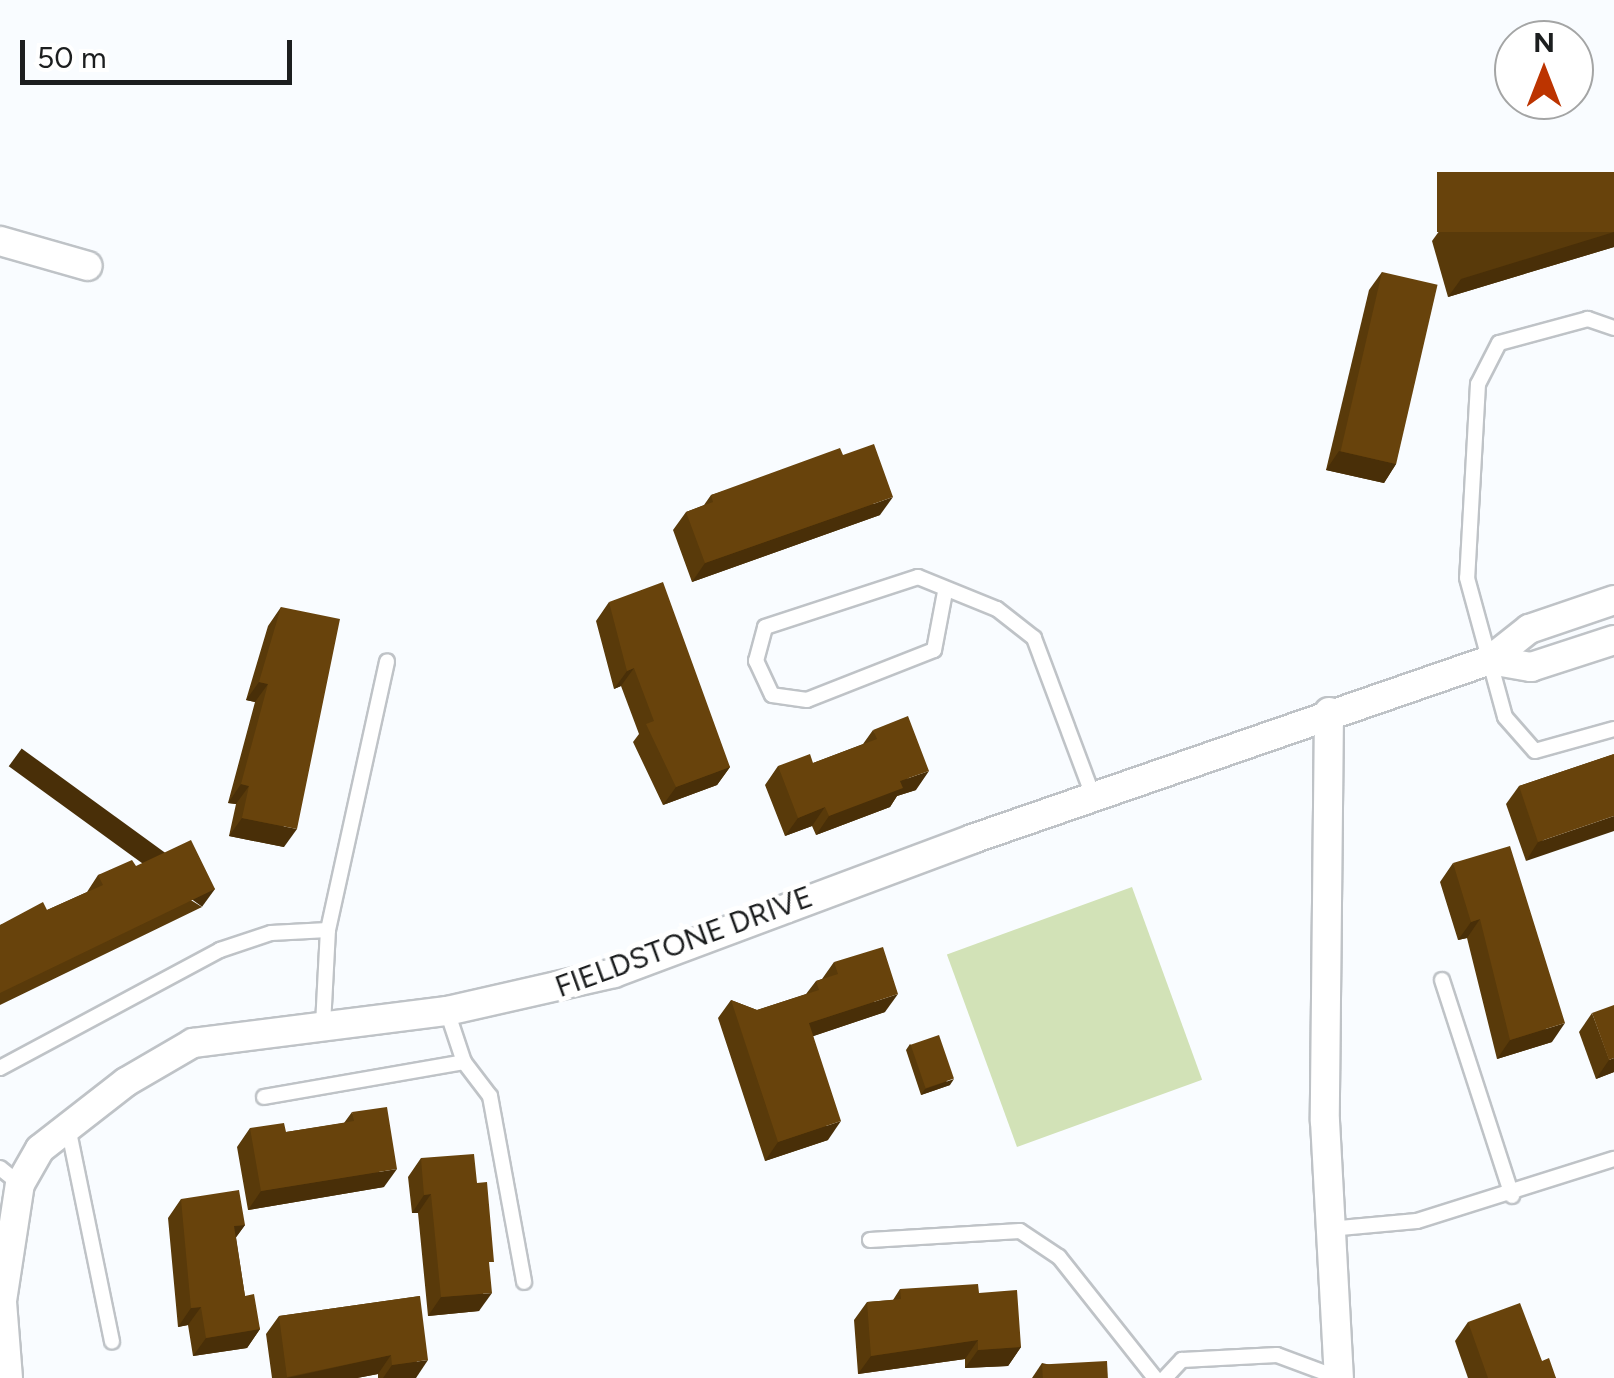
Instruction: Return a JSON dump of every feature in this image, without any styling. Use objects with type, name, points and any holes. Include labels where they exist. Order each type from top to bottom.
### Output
[{"type":"street","points":[[0,241],[88,266]]},
{"type":"street","name":"FIELDSTONE DRIVE","points":[[5,1366],[2,1302],[10,1176],[126,1082],[193,1044],[447,1010],[614,973],[1093,796],[1490,660],[1528,629],[1614,600]]},
{"type":"street","name":"FIELDSTONE DRIVE","points":[[1490,660],[1531,667],[1614,640]]},
{"type":"street","points":[[1330,712],[1328,1228],[1339,1378]]},
{"type":"lane","points":[[1614,328],[1588,319],[1536,328],[1499,343],[1478,384],[1466,578],[1506,717],[1535,751],[1614,729]]},
{"type":"lane","points":[[946,592],[934,650],[807,700],[772,696],[756,661],[765,627],[918,577],[946,592],[997,609],[1034,638],[1093,796]]},
{"type":"lane","points":[[323,1024],[328,930],[387,661]]},
{"type":"lane","points":[[0,1068],[220,950],[271,933],[328,930]]},
{"type":"lane","points":[[1442,980],[1512,1196]]},
{"type":"lane","points":[[447,1010],[464,1062],[490,1096],[524,1282]]},
{"type":"lane","points":[[264,1098],[464,1062]]},
{"type":"lane","points":[[68,1126],[112,1342]]},
{"type":"lane","points":[[1328,1228],[1418,1221],[1512,1196],[1614,1159]]},
{"type":"lane","points":[[870,1240],[1020,1231],[1059,1256],[1154,1378]]},
{"type":"lane","points":[[1165,1378],[1182,1360],[1277,1355],[1339,1378]]},
{"type":"green space","points":[[1132,887],[1202,1080],[1017,1147],[947,954]]},
{"type":"building","points":[[1437,172],[1614,172],[1614,232],[1437,232]]},
{"type":"building","points":[[1382,272],[1438,285],[1396,464],[1341,451]]},
{"type":"building","points":[[874,444],[893,497],[705,563],[686,512],[713,502],[711,495],[840,448],[843,455]]},
{"type":"building","points":[[663,582],[730,767],[676,787],[646,724],[654,721],[634,668],[627,671],[609,602]]},
{"type":"building","points":[[281,607],[340,619],[297,829],[242,818],[249,786],[241,784],[268,684],[259,682]]},
{"type":"building","points":[[908,716],[929,771],[900,781],[903,788],[829,816],[825,807],[798,818],[778,766],[810,754],[813,763],[877,739],[873,730]]},
{"type":"building","points":[[1614,754],[1614,816],[1538,842],[1519,786]]},
{"type":"building","points":[[191,840],[215,889],[0,993],[0,925],[43,902],[47,910],[103,885],[98,875],[132,860],[136,866]]},
{"type":"building","points":[[1510,846],[1565,1023],[1510,1040],[1480,919],[1471,922],[1453,863]]},
{"type":"building","points":[[883,947],[898,994],[809,1023],[841,1121],[778,1142],[731,1000],[757,1010],[819,990],[816,981],[838,974],[834,962]]},
{"type":"building","points":[[1614,1005],[1614,1058],[1609,1060],[1592,1013]]},
{"type":"building","points":[[939,1035],[954,1078],[926,1088],[911,1045]]},
{"type":"building","points":[[387,1107],[397,1169],[261,1191],[250,1128],[284,1123],[286,1132],[354,1121],[352,1112]]},
{"type":"building","points":[[474,1154],[477,1183],[487,1182],[494,1262],[489,1262],[492,1293],[441,1297],[431,1194],[424,1195],[421,1158]]},
{"type":"building","points":[[239,1190],[245,1225],[234,1226],[245,1296],[254,1294],[260,1329],[206,1338],[201,1307],[191,1308],[181,1199]]},
{"type":"building","points":[[978,1284],[979,1293],[1017,1290],[1021,1347],[978,1350],[978,1340],[871,1356],[867,1302],[901,1299],[900,1289]]},
{"type":"building","points":[[420,1296],[428,1360],[392,1365],[391,1355],[287,1377],[279,1316]]},
{"type":"building","points":[[1520,1303],[1542,1361],[1549,1358],[1556,1378],[1488,1378],[1468,1322]]},
{"type":"building","points":[[1107,1361],[1108,1378],[1043,1378],[1042,1364]]}]
